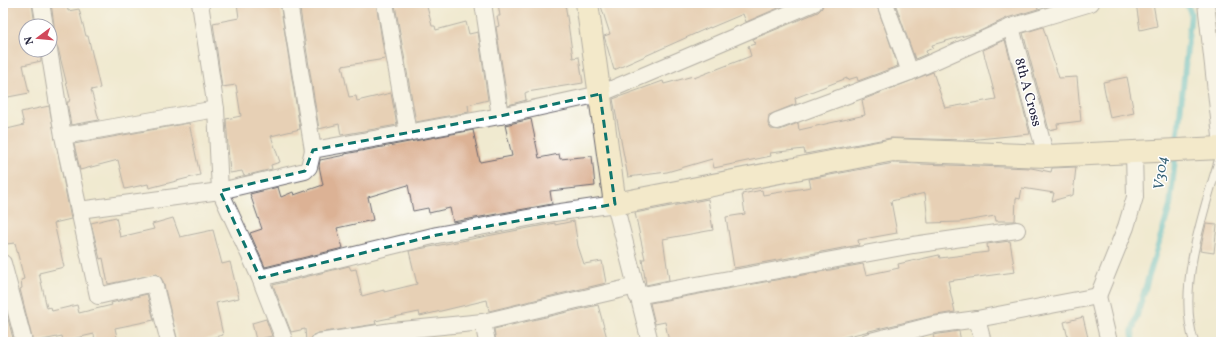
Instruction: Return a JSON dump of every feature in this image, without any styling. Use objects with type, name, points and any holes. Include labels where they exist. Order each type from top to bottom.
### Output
[{"type":"street","points":[[41,3],[43,18]]},
{"type":"street","points":[[200,3],[216,109],[220,191],[260,278],[285,342]]},
{"type":"street","points":[[79,210],[220,191],[305,171],[309,166],[313,150],[289,3]]},
{"type":"street","points":[[385,3],[408,133]]},
{"type":"street","points":[[483,3],[500,116]]},
{"type":"street","points":[[587,3],[615,204],[650,342]]},
{"type":"street","points":[[313,150],[500,116],[600,94],[814,3]]},
{"type":"street","points":[[885,3],[910,72]]},
{"type":"street","points":[[777,121],[910,72],[1011,27],[1091,3]]},
{"type":"street","points":[[1206,3],[1221,136]]},
{"type":"street","name":"8th A Cross","points":[[1011,27],[1046,156]]},
{"type":"street","points":[[50,58],[63,136],[98,296],[154,283],[169,342]]},
{"type":"street","points":[[63,136],[216,109]]},
{"type":"street","points":[[260,278],[437,235],[554,213],[615,204],[893,150],[1046,156],[1221,148]]},
{"type":"street","points":[[1109,342],[1098,296],[1126,227],[1135,197],[1140,152]]},
{"type":"street","points":[[319,342],[394,336],[483,322],[636,291],[913,245],[1017,230]]},
{"type":"street","points":[[3,263],[24,342]]},
{"type":"street","points":[[867,342],[899,338],[932,325],[1098,296]]},
{"type":"street","points":[[977,318],[983,342]]},
{"type":"street","points":[[483,322],[487,342]]},
{"type":"lane","points":[[1194,342],[1190,332],[1189,299],[1193,255],[1221,153]]},
{"type":"highlighted area","points":[[600,94],[615,204],[437,235],[260,278],[220,191],[305,171],[313,150],[500,116]]},
{"type":"building","points":[[3,3],[32,3],[34,18],[18,18],[18,58],[41,58],[41,61],[23,65],[29,93],[3,98]]},
{"type":"building","points":[[51,3],[67,3],[68,11],[79,9],[86,36],[88,36],[100,88],[91,90],[99,120],[71,125],[67,102],[69,102],[70,98],[58,48],[58,18],[53,18]]},
{"type":"building","points":[[237,3],[280,3],[300,129],[271,136],[280,162],[271,165],[272,169],[244,176],[242,171],[230,173],[226,119],[241,116],[236,85],[222,87],[213,23],[239,18]]},
{"type":"building","points":[[299,3],[376,3],[385,59],[342,66],[349,97],[356,96],[357,101],[391,93],[397,125],[341,135],[339,124],[319,129]]},
{"type":"building","points":[[406,3],[426,3],[432,26],[435,26],[436,30],[466,22],[469,34],[478,32],[488,100],[468,105],[469,112],[416,122],[395,5]]},
{"type":"building","points":[[498,3],[565,3],[573,58],[579,57],[583,83],[527,92],[525,93],[526,100],[508,105],[496,27],[499,26],[497,16],[500,16]]},
{"type":"building","points":[[600,3],[790,3],[746,22],[743,14],[710,27],[614,70],[604,36],[610,34]]},
{"type":"building","points":[[823,3],[876,3],[898,66],[858,81],[857,77],[847,80],[847,78],[795,98],[796,104],[769,115],[768,124],[771,129],[780,130],[798,123],[799,130],[865,115],[862,100],[933,72],[945,108],[996,99],[983,50],[1005,40],[1030,134],[968,140],[891,138],[805,154],[804,149],[770,153],[771,156],[714,168],[712,159],[667,172],[628,177],[613,99],[663,81],[664,84],[693,76],[694,78],[751,56],[748,46],[755,44],[753,39],[818,12],[822,8]]},
{"type":"building","points":[[895,3],[1036,3],[1038,9],[1007,18],[978,32],[932,45],[933,48],[926,51],[927,54],[915,59]]},
{"type":"building","points":[[1136,3],[1153,3],[1157,26],[1140,30]]},
{"type":"building","points":[[1043,27],[1059,78],[1077,77],[1081,121],[1057,124],[1058,128],[1049,130],[1023,33]]},
{"type":"building","points":[[1127,77],[1134,113],[1110,118],[1103,82]]},
{"type":"building","points":[[49,106],[71,219],[54,223],[64,267],[39,273],[47,308],[51,307],[52,311],[77,305],[79,313],[147,294],[154,320],[115,328],[118,342],[95,342],[94,334],[63,341],[62,336],[33,342],[20,289],[22,288],[21,280],[24,279],[15,243],[6,244],[3,219],[3,130],[24,125],[21,112]]},
{"type":"building","points":[[531,119],[539,158],[559,154],[560,159],[592,156],[595,186],[550,191],[552,204],[453,222],[450,208],[429,213],[428,208],[413,211],[408,185],[368,197],[373,220],[337,228],[343,248],[265,267],[250,233],[262,229],[250,194],[278,187],[281,197],[293,192],[294,195],[323,185],[319,166],[320,160],[473,130],[480,162],[512,156],[505,125]]},
{"type":"building","points":[[189,123],[200,175],[149,188],[148,184],[125,189],[118,160],[80,170],[74,144]]},
{"type":"building","points":[[894,163],[1031,168],[1051,172],[1052,168],[1076,167],[1073,195],[1052,201],[1054,193],[1022,188],[1020,199],[1016,198],[1015,221],[996,221],[995,216],[960,222],[928,223],[925,193],[891,201],[897,233],[858,240],[859,245],[734,268],[726,217],[745,214],[742,194],[762,190],[763,195],[811,187],[809,179]]},
{"type":"building","points":[[708,199],[713,230],[663,239],[669,280],[646,285],[642,259],[645,259],[635,213]]},
{"type":"building","points":[[116,217],[120,237],[154,229],[152,224],[173,218],[180,237],[213,230],[222,264],[230,262],[239,298],[216,303],[223,335],[193,342],[178,342],[163,281],[157,274],[108,284],[103,258],[100,259],[91,223]]},
{"type":"building","points":[[574,221],[578,246],[584,264],[602,261],[606,283],[489,311],[487,300],[420,316],[419,312],[375,321],[376,324],[318,333],[313,335],[310,342],[306,342],[305,329],[291,332],[273,285],[349,266],[351,270],[356,269],[362,296],[384,290],[384,292],[417,284],[409,251],[555,223],[555,225]]},
{"type":"building","points":[[1206,224],[1217,225],[1214,253],[1200,251]]},
{"type":"building","points":[[1010,241],[1015,272],[948,281],[955,312],[931,316],[824,342],[669,342],[665,322],[655,324],[650,303],[863,264],[866,275],[899,268],[898,264],[939,255],[940,258],[988,252],[987,244]]},
{"type":"building","points":[[3,300],[14,342],[3,342]]},
{"type":"building","points":[[598,305],[608,342],[496,342],[494,329]]},
{"type":"building","points":[[1083,317],[1089,342],[1069,342],[1064,322]]},
{"type":"building","points":[[266,319],[272,336],[256,340],[252,323]]},
{"type":"building","points":[[959,331],[961,342],[935,342],[933,335]]},
{"type":"waterway","name":"V304","points":[[1134,342],[1132,332],[1170,206],[1191,13],[1186,3]]}]
